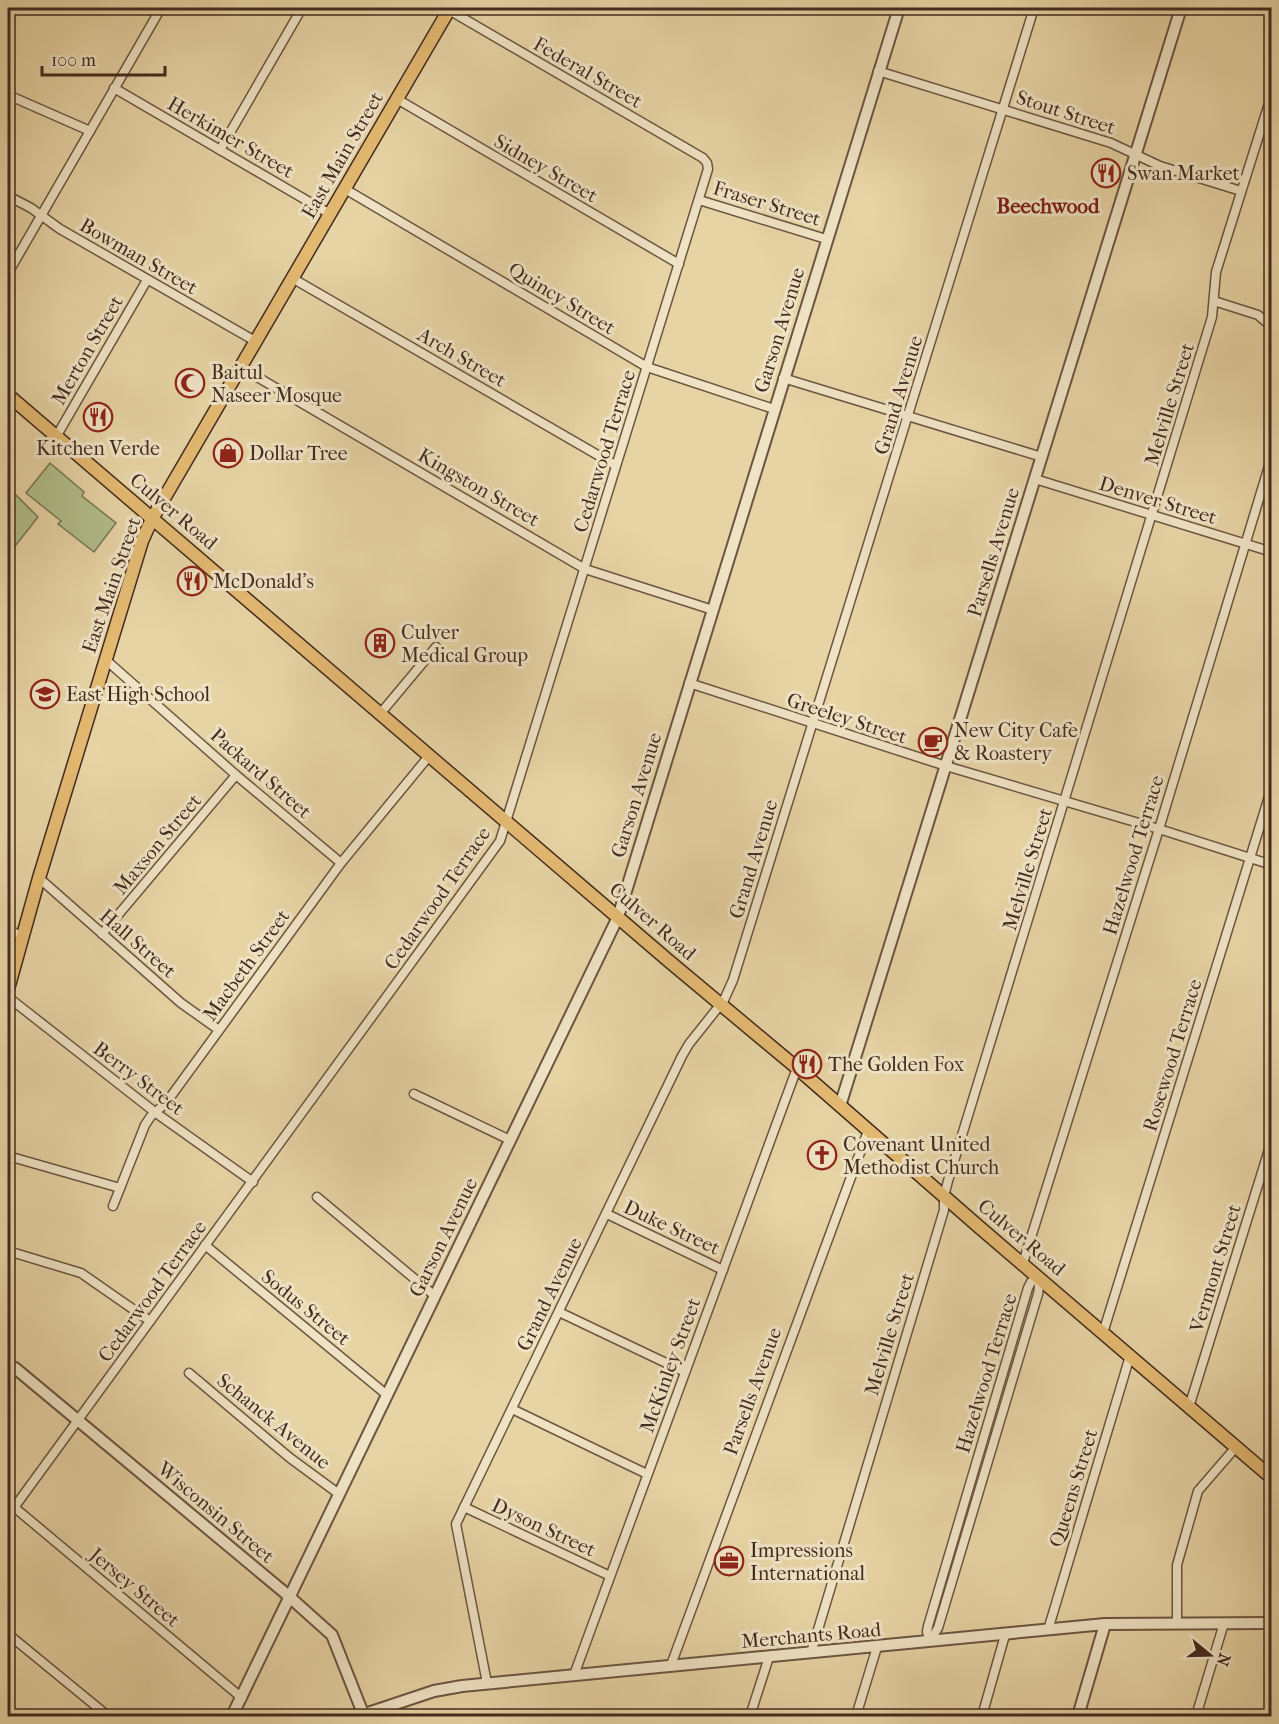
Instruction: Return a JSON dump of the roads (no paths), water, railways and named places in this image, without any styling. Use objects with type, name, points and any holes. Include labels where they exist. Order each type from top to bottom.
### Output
[{"type":"main road","name":"East Main Street","points":[[8,989],[39,878],[142,542],[240,367],[449,9]]},
{"type":"main road","name":"Culver Road","points":[[8,395],[797,1068],[1272,1478]]},
{"type":"street","points":[[8,273],[161,8]]},
{"type":"street","points":[[220,150],[302,8]]},
{"type":"street","name":"Garson Avenue","points":[[232,1716],[618,917],[898,8]]},
{"type":"street","name":"Grand Avenue","points":[[487,1683],[456,1524],[682,1056],[721,1005],[734,980],[1034,8]]},
{"type":"street","name":"Parsells Avenue","points":[[840,1106],[1180,8]]},
{"type":"street","name":"Federal Street","points":[[449,9],[703,158],[708,166]]},
{"type":"street","name":"Stout Street","points":[[878,71],[1111,143],[1160,166],[1241,191]]},
{"type":"street","name":"Herkimer Street","points":[[114,88],[330,214]]},
{"type":"street","name":"Melville Street","points":[[811,1653],[944,1210],[944,1196],[1212,317],[1216,272],[1272,94]]},
{"type":"street","points":[[8,95],[90,130]]},
{"type":"street","name":"Sidney Street","points":[[397,99],[679,264]]},
{"type":"street","name":"Cedarwood Terrace","points":[[8,1516],[11,1505],[77,1420],[253,1182],[495,848],[507,822],[708,166]]},
{"type":"street","name":"Quincy Street","points":[[345,189],[647,367],[774,409]]},
{"type":"street","name":"Bowman Street","points":[[8,196],[41,215],[60,230],[255,341]]},
{"type":"street","name":"Fraser Street","points":[[699,200],[826,238]]},
{"type":"street","name":"Arch Street","points":[[292,278],[615,465]]},
{"type":"street","name":"Merton Street","points":[[56,437],[147,280]]},
{"type":"street","points":[[1215,301],[1258,315],[1272,327]]},
{"type":"street","name":"Kingston Street","points":[[240,367],[585,568],[712,610]]},
{"type":"street","points":[[783,378],[1042,457]]},
{"type":"street","name":"Hazelwood Terrace","points":[[1023,1263],[1159,829],[1272,456]]},
{"type":"street","name":"Denver Street","points":[[1035,479],[1272,552]]},
{"type":"street","points":[[380,714],[436,647]]},
{"type":"street","name":"Packard Street","points":[[106,660],[340,863]]},
{"type":"street","name":"Greeley Street","points":[[689,683],[946,766],[1272,865]]},
{"type":"street","name":"Macbeth Street","points":[[113,1206],[147,1120],[166,1103],[340,863],[429,756]]},
{"type":"street","name":"Maxson Street","points":[[102,934],[236,775]]},
{"type":"street","name":"Rosewood Terrace","points":[[1103,1333],[1272,787]]},
{"type":"street","name":"Hall Street","points":[[39,878],[181,1003],[219,1030]]},
{"type":"street","points":[[8,929],[22,937]]},
{"type":"street","name":"Berry Street","points":[[8,997],[156,1113],[253,1182]]},
{"type":"street","name":"McKinley Street","points":[[574,1674],[797,1068]]},
{"type":"street","points":[[414,1094],[510,1140]]},
{"type":"street","name":"Parsells Avenue","points":[[671,1665],[868,1131]]},
{"type":"street","name":"Vermont Street","points":[[1189,1407],[1272,1140]]},
{"type":"street","points":[[8,1156],[120,1188]]},
{"type":"street","points":[[317,1197],[435,1296]]},
{"type":"street","name":"Duke Street","points":[[607,1214],[723,1270]]},
{"type":"street","name":"Sodus Street","points":[[205,1245],[387,1395]]},
{"type":"street","points":[[8,1251],[81,1273],[150,1321]]},
{"type":"street","name":"Hazelwood Terrace","points":[[930,1641],[928,1626],[944,1571],[1028,1288],[1031,1282],[1038,1277]]},
{"type":"street","points":[[559,1312],[685,1372]]},
{"type":"street","name":"Queens Street","points":[[1048,1630],[1130,1356]]},
{"type":"street","name":"Wisconsin Street","points":[[8,1366],[15,1368],[290,1597],[332,1635],[362,1716]]},
{"type":"street","name":"Schanck Avenue","points":[[189,1373],[290,1458],[339,1494]]},
{"type":"street","points":[[512,1409],[647,1474]]},
{"type":"street","points":[[1177,1623],[1177,1565],[1198,1491],[1236,1447]]},
{"type":"street","name":"Jersey Street","points":[[11,1505],[242,1698]]},
{"type":"street","name":"Dyson Street","points":[[464,1507],[610,1576]]},
{"type":"street","points":[[1196,1716],[1224,1623]]},
{"type":"street","name":"Merchants Road","points":[[362,1716],[439,1690],[574,1674],[1105,1624],[1272,1623]]},
{"type":"street","points":[[1078,1716],[1105,1624]]},
{"type":"street","points":[[8,1634],[108,1716]]},
{"type":"street","points":[[982,1716],[1005,1635]]},
{"type":"street","points":[[856,1716],[877,1647]]},
{"type":"street","points":[[750,1716],[769,1657]]},
{"type":"place","name":"Swan Market","points":[[1106,173]]},
{"type":"place","name":"Baitul Naseer Mosque","points":[[190,383]]},
{"type":"place","name":"Kitchen Verde","points":[[98,417]]},
{"type":"place","name":"Dollar Tree","points":[[228,453]]},
{"type":"place","name":"McDonald's","points":[[192,581]]},
{"type":"place","name":"Culver Medical Group","points":[[380,643]]},
{"type":"place","name":"East High School","points":[[45,694]]},
{"type":"place","name":"New City Cafe & Roastery","points":[[933,742]]},
{"type":"place","name":"The Golden Fox","points":[[807,1064]]},
{"type":"place","name":"Covenant United Methodist Church","points":[[822,1155]]},
{"type":"place","name":"Impressions International","points":[[729,1561]]},
{"type":"district","name":"Beechwood","points":[[1048,206]]}]
